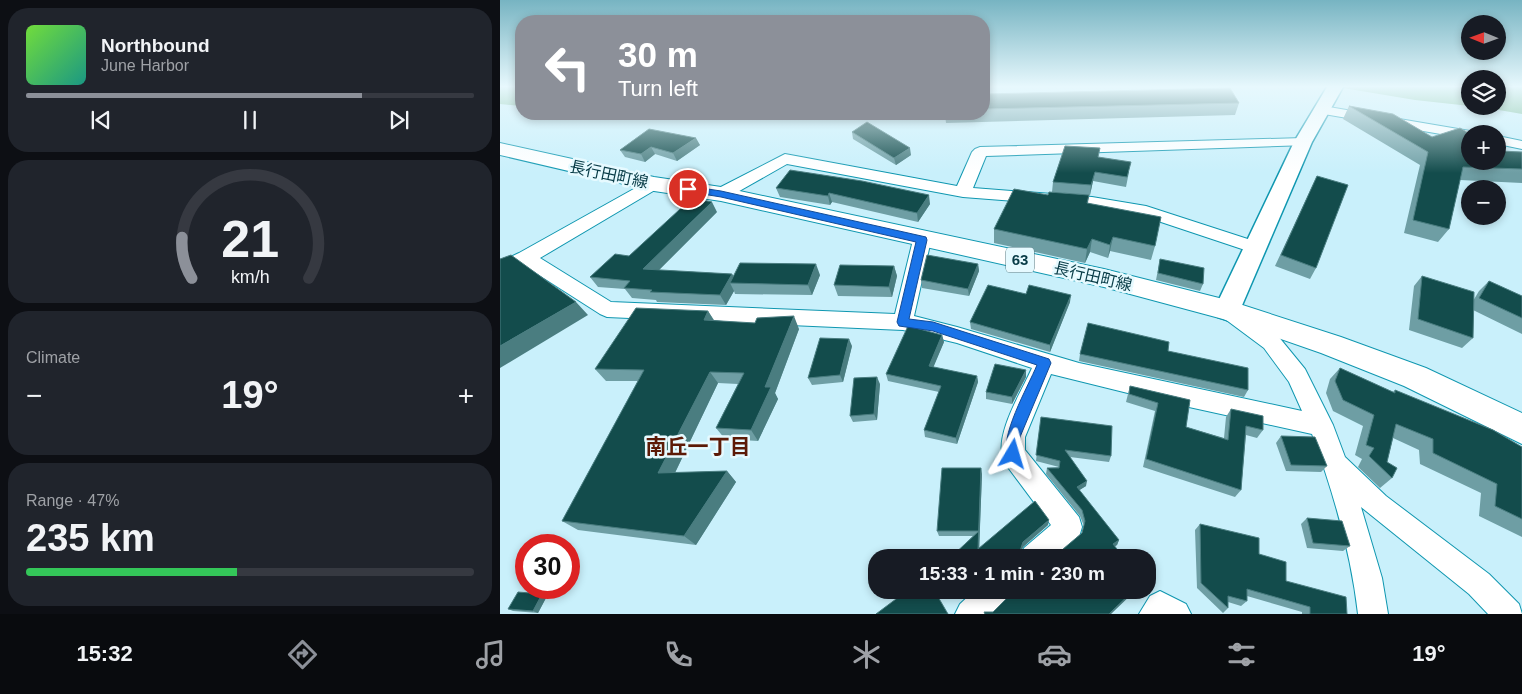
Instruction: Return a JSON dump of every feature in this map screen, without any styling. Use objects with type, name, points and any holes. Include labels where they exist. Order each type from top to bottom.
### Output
[{"type":"main road","name":"長行田町線","points":[[500,149],[654,184],[721,194],[922,240],[1104,278],[1227,310],[1331,345],[1415,377],[1522,429]]},
{"type":"street","points":[[1319,116],[1303,142],[1227,310],[1271,342],[1297,376],[1321,425],[1336,465],[1368,578],[1373,614]]},
{"type":"street","points":[[1394,116],[1461,132]]},
{"type":"street","points":[[963,192],[980,152],[1303,142]]},
{"type":"street","points":[[1506,142],[1522,145]]},
{"type":"street","points":[[721,194],[785,159],[963,192],[1092,202],[1146,211],[1254,248]]},
{"type":"street","points":[[500,270],[526,258],[654,184]]},
{"type":"street","points":[[903,322],[922,240]]},
{"type":"street","points":[[526,258],[607,309],[903,322],[933,327],[1045,363],[1108,379],[1321,425]]},
{"type":"street","points":[[1044,549],[1069,526],[1013,454],[1013,437],[1045,363]]},
{"type":"street","points":[[1336,465],[1377,505],[1479,584],[1509,614]]},
{"type":"street","points":[[970,614],[987,599]]},
{"type":"street","points":[[1154,614],[1160,606],[1176,614]]},
{"type":"building","points":[[1366,116],[1396,116],[1432,137],[1461,129],[1462,170],[1449,229],[1413,220],[1428,152]]},
{"type":"building","points":[[867,122],[910,148],[894,158],[852,132]]},
{"type":"building","points":[[649,129],[696,138],[673,153],[651,147],[641,154],[620,150]]},
{"type":"building","points":[[1065,146],[1100,148],[1098,157],[1131,162],[1127,177],[1095,172],[1091,185],[1053,182]]},
{"type":"building","points":[[1506,151],[1522,152],[1522,169],[1506,168]]},
{"type":"building","points":[[790,170],[862,181],[929,195],[917,213],[829,193],[828,196],[776,188]]},
{"type":"building","points":[[1317,176],[1348,185],[1316,268],[1281,255]]},
{"type":"building","points":[[1014,189],[1048,195],[1049,192],[1089,195],[1087,203],[1161,217],[1155,246],[1113,237],[1110,245],[1092,239],[1087,249],[994,229]]},
{"type":"building","points":[[692,198],[712,202],[643,269],[732,274],[720,295],[650,292],[652,290],[624,288],[630,281],[590,277],[615,254],[629,256]]},
{"type":"building","points":[[511,255],[576,302],[500,346],[500,259]]},
{"type":"building","points":[[927,255],[978,264],[968,289],[921,280]]},
{"type":"building","points":[[1160,259],[1204,268],[1203,284],[1158,273]]},
{"type":"building","points":[[740,263],[816,264],[808,285],[730,283]]},
{"type":"building","points":[[840,265],[894,266],[889,287],[834,285]]},
{"type":"building","points":[[1422,276],[1474,292],[1473,338],[1418,319]]},
{"type":"building","points":[[1489,281],[1522,296],[1522,318],[1479,298]]},
{"type":"building","points":[[988,285],[1026,294],[1029,285],[1071,295],[1050,345],[970,322]]},
{"type":"building","points":[[636,308],[708,311],[704,320],[755,323],[757,318],[794,316],[765,387],[771,387],[751,430],[716,428],[744,373],[710,372],[658,473],[727,471],[684,536],[562,521],[644,370],[595,369]]},
{"type":"building","points":[[1088,323],[1169,342],[1168,351],[1248,368],[1248,390],[1080,354]]},
{"type":"building","points":[[908,326],[942,335],[929,366],[977,376],[956,438],[924,430],[941,386],[886,374]]},
{"type":"building","points":[[820,338],[849,339],[840,375],[808,378]]},
{"type":"building","points":[[995,364],[1026,370],[1012,397],[986,392]]},
{"type":"building","points":[[1340,368],[1395,393],[1395,390],[1493,430],[1522,447],[1522,519],[1495,506],[1497,484],[1433,453],[1433,439],[1396,424],[1387,462],[1397,468],[1392,478],[1369,456],[1374,448],[1366,445],[1374,415],[1343,400],[1335,381]]},
{"type":"building","points":[[877,377],[874,414],[850,416],[854,378]]},
{"type":"building","points":[[1130,386],[1190,400],[1186,427],[1228,440],[1231,409],[1263,416],[1263,430],[1246,426],[1241,490],[1146,459],[1158,403],[1129,394]]},
{"type":"building","points":[[1041,417],[1112,426],[1111,456],[1065,450],[1087,481],[1077,487],[1119,540],[1113,544],[1117,549],[1063,549],[1082,533],[1085,521],[1082,510],[1047,468],[1059,468],[1060,461],[1036,455]]},
{"type":"building","points":[[1281,436],[1315,437],[1327,466],[1291,465]]},
{"type":"building","points":[[942,468],[981,468],[979,531],[937,531]]},
{"type":"building","points":[[1035,501],[1049,520],[1023,542],[1021,549],[978,549]]},
{"type":"building","points":[[1307,518],[1342,521],[1350,546],[1313,543]]},
{"type":"building","points":[[1200,524],[1259,538],[1259,554],[1286,562],[1286,581],[1346,597],[1347,614],[1310,614],[1310,607],[1247,589],[1247,601],[1228,596],[1228,608],[1201,583]]},
{"type":"building","points":[[979,531],[978,549],[960,549]]},
{"type":"building","points":[[515,597],[515,599],[539,599],[533,611],[508,609]]},
{"type":"building","points":[[896,599],[939,599],[948,614],[876,614]]},
{"type":"building","points":[[1006,599],[1125,599],[1109,614],[985,614],[984,612],[993,612]]},
{"type":"district","name":"南丘一丁目","points":[[698,447]]},
{"type":"route","points":[[688,189],[721,194],[922,240],[903,322],[933,327],[1045,363],[1013,437],[1013,454]]}]
